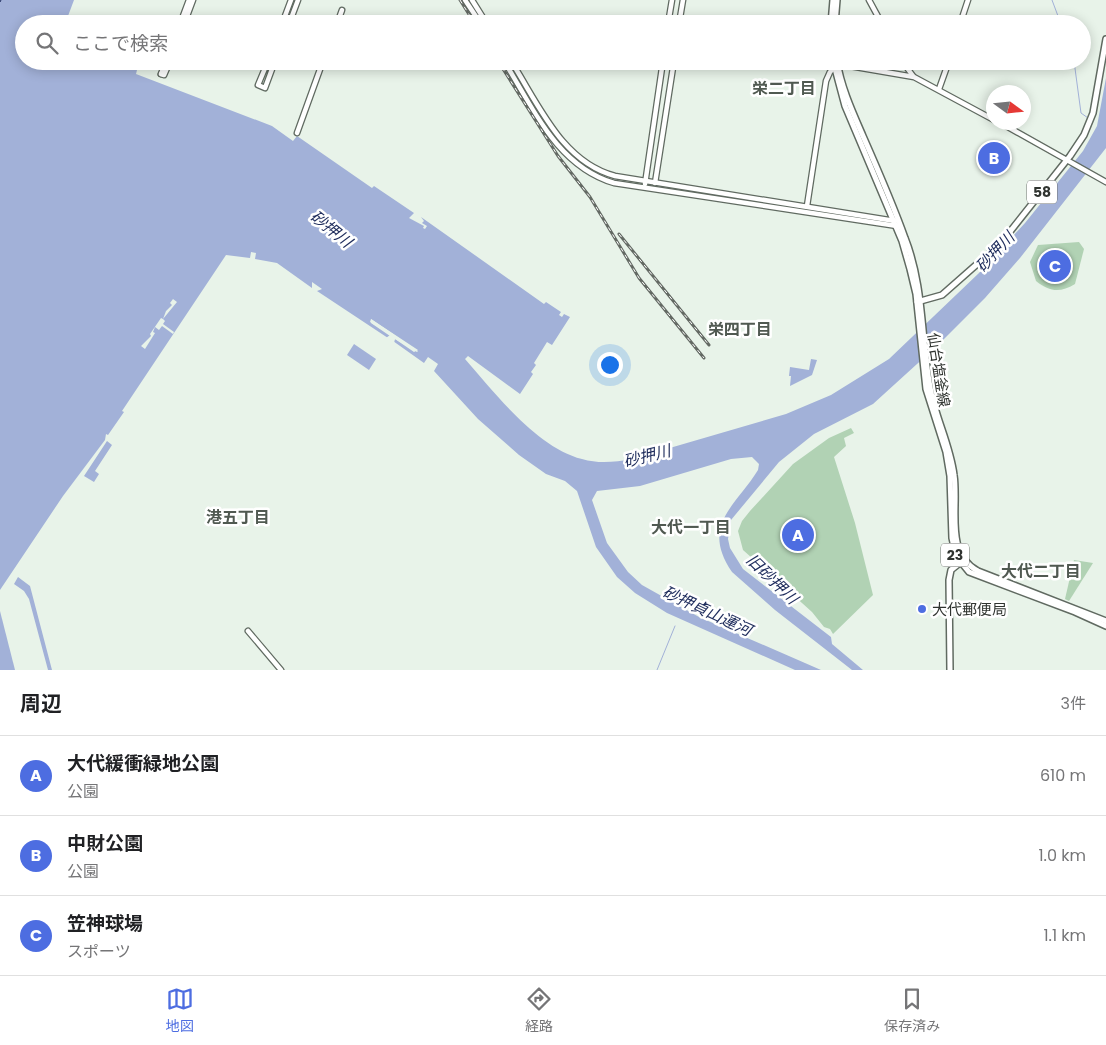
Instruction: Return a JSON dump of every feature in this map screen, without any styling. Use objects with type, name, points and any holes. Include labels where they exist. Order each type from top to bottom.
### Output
[{"type":"main road","points":[[832,15],[833,0]]},
{"type":"main road","points":[[836,15],[837,0]]},
{"type":"main road","name":"58","points":[[918,302],[942,295],[1001,243],[1068,162],[1090,123],[1106,39]]},
{"type":"main road","name":"仙台塩釜線","points":[[837,70],[896,223],[918,302],[925,362],[933,402],[952,460],[956,491],[957,547],[961,562]]},
{"type":"main road","points":[[950,670],[949,580],[951,570],[961,562]]},
{"type":"main road","name":"23","points":[[961,562],[978,571],[1106,621]]},
{"type":"main road","name":"23","points":[[961,562],[969,572],[1106,626]]},
{"type":"street","points":[[185,15],[191,0]]},
{"type":"street","points":[[285,15],[291,0]]},
{"type":"street","points":[[292,15],[298,0]]},
{"type":"street","points":[[465,0],[475,15]]},
{"type":"street","points":[[472,0],[481,15]]},
{"type":"street","points":[[670,15],[672,0]]},
{"type":"street","points":[[680,15],[683,0]]},
{"type":"street","points":[[869,0],[877,15]]},
{"type":"street","points":[[963,15],[968,0]]},
{"type":"street","points":[[340,15],[342,10]]},
{"type":"street","points":[[264,70],[258,85],[265,88],[272,70]]},
{"type":"street","points":[[297,133],[320,70]]},
{"type":"street","points":[[510,70],[561,151],[572,161],[599,178],[654,189],[896,223]]},
{"type":"street","points":[[517,70],[562,141],[574,155],[586,164],[606,174],[807,206],[896,223]]},
{"type":"street","points":[[646,187],[645,181],[662,70]]},
{"type":"street","points":[[654,189],[673,70]]},
{"type":"street","points":[[807,206],[826,81],[832,70]]},
{"type":"street","points":[[878,70],[914,77],[986,116]]},
{"type":"street","points":[[900,73],[904,70]]},
{"type":"street","points":[[907,70],[914,77]]},
{"type":"street","points":[[939,90],[946,70]]},
{"type":"street","points":[[1012,130],[1106,182]]},
{"type":"street","points":[[248,631],[281,670]]},
{"type":"green space","points":[[990,150],[1002,154],[998,166],[986,162]]},
{"type":"green space","points":[[1079,242],[1084,249],[1075,284],[1065,289],[1055,290],[1036,281],[1030,262],[1038,245]]},
{"type":"green space","points":[[851,428],[854,433],[844,438],[846,446],[834,457],[855,523],[873,595],[833,634],[830,629],[824,627],[812,612],[743,550],[738,531],[742,521],[750,511],[793,464],[829,438]]},
{"type":"green space","points":[[1074,560],[1093,563],[1069,601],[1065,599]]},
{"type":"water","name":"砂押川","points":[[0,0],[74,0],[68,15],[15,15],[15,70],[137,70],[136,74],[272,126],[293,141],[297,136],[372,188],[374,186],[414,213],[409,218],[424,226],[423,228],[425,229],[427,226],[422,223],[424,221],[421,217],[544,304],[546,302],[561,312],[559,315],[562,317],[564,314],[570,317],[552,345],[547,342],[534,363],[536,365],[531,372],[533,374],[520,394],[468,356],[465,359],[503,402],[533,431],[565,453],[595,462],[632,459],[786,414],[831,395],[889,359],[979,273],[1025,223],[1083,151],[1097,126],[1106,78],[1106,148],[1020,258],[985,298],[939,344],[873,404],[814,434],[779,462],[731,520],[728,539],[730,548],[743,569],[831,637],[832,644],[863,670],[852,670],[775,610],[732,572],[723,556],[719,541],[720,529],[732,506],[758,470],[759,464],[752,457],[731,459],[640,486],[597,491],[592,500],[607,543],[628,572],[642,585],[699,617],[821,670],[795,670],[667,613],[635,593],[617,577],[596,547],[577,491],[565,481],[546,474],[519,455],[478,419],[434,371],[438,364],[428,357],[424,363],[393,341],[395,339],[414,352],[418,350],[371,319],[371,323],[390,336],[388,338],[317,291],[322,289],[312,282],[312,288],[277,263],[255,259],[256,253],[251,252],[250,258],[226,255],[122,411],[124,412],[108,435],[106,434],[105,440],[63,496],[0,590]]},
{"type":"water","points":[[354,344],[376,359],[369,370],[347,355]]},
{"type":"water","points":[[811,359],[817,360],[812,375],[790,386],[790,367],[809,370]]},
{"type":"water","points":[[107,441],[112,445],[95,471],[99,474],[94,482],[84,476]]},
{"type":"water","points":[[18,577],[30,586],[52,670],[48,670],[29,599],[24,591],[14,584]]},
{"type":"water","points":[[0,611],[15,670],[0,670]]},
{"type":"pier","points":[[173,299],[177,302],[163,319],[166,311],[172,305],[170,303]]},
{"type":"pier","points":[[161,318],[165,321],[163,324],[174,332],[173,334],[162,326],[159,330],[155,327],[153,332],[155,333],[145,349],[141,346],[151,336],[150,334]]},
{"type":"pier","points":[[371,319],[418,351],[395,339],[394,343],[391,341],[392,337],[390,340],[386,338],[390,335],[370,322]]},
{"type":"waterway","points":[[1052,0],[1058,15]]},
{"type":"waterway","points":[[1075,70],[1081,113],[1088,118]]},
{"type":"waterway","points":[[657,670],[675,626]]},
{"type":"railway","points":[[460,0],[469,15]]},
{"type":"railway","points":[[504,70],[558,156],[590,197],[639,278],[704,358]]},
{"type":"railway","points":[[619,234],[709,345]]},
{"type":"place","name":"中財公園","points":[[994,158]]},
{"type":"place","name":"笠神球場","points":[[1055,266]]},
{"type":"place","name":"大代緩衝緑地公園","points":[[798,535]]},
{"type":"place","name":"大代郵便局","points":[[922,609]]},
{"type":"district","name":"栄二丁目","points":[[784,88]]},
{"type":"district","name":"栄四丁目","points":[[740,329]]},
{"type":"district","name":"港五丁目","points":[[238,517]]},
{"type":"district","name":"大代一丁目","points":[[691,527]]},
{"type":"district","name":"大代二丁目","points":[[1041,571]]},
{"type":"water label","name":"旧砂押川","points":[[772,579]]},
{"type":"water label","name":"砂押貞山運河","points":[[707,611]]}]
